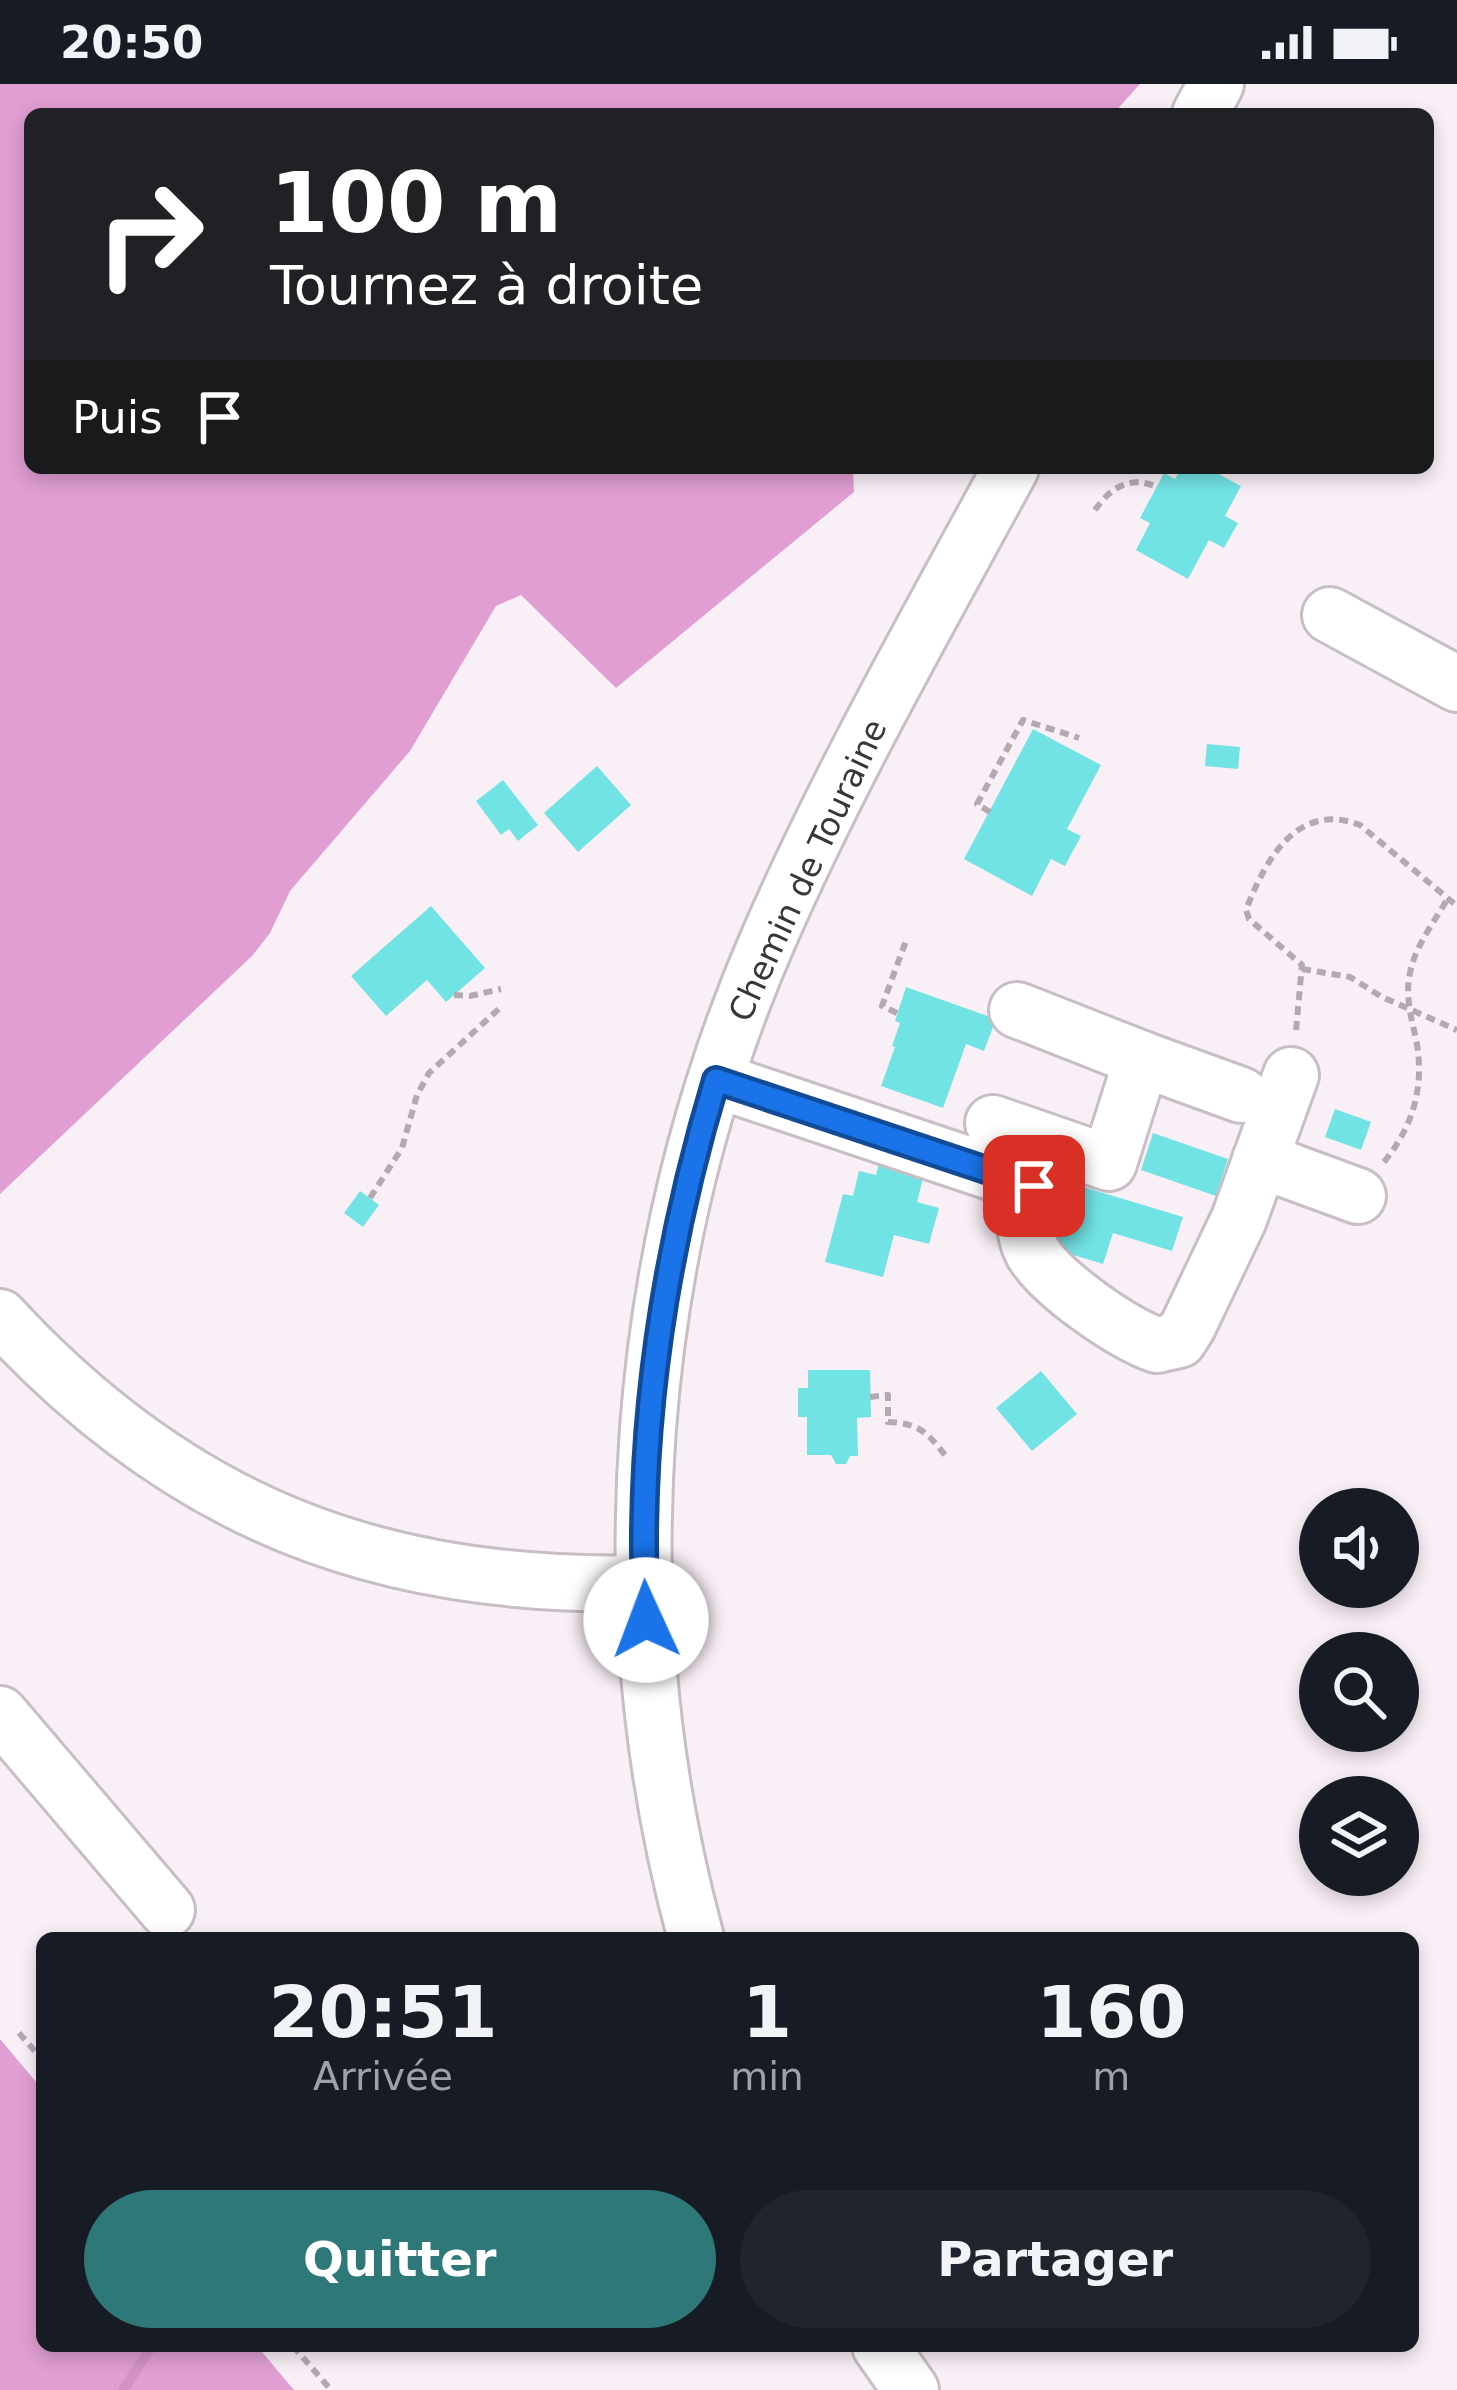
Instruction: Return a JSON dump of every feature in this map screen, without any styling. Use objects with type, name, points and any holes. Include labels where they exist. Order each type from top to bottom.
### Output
[{"type":"street","name":"Chemin de Touraine","points":[[695,1932],[662,1772],[644,1583],[645,1471],[660,1316],[690,1168],[716,1080],[784,904],[1009,474]]},
{"type":"street","points":[[1330,615],[1457,684]]},
{"type":"street","points":[[1018,1010],[1241,1095]]},
{"type":"street","points":[[993,1123],[1108,1163],[1132,1146],[1142,1059]]},
{"type":"street","points":[[1006,1178],[1019,1187],[1026,1236],[1034,1255],[1049,1271],[1142,1339],[1170,1344],[1188,1326],[1239,1219],[1292,1075]]},
{"type":"street","points":[[716,1080],[1063,1196]]},
{"type":"street","points":[[1260,1160],[1358,1196]]},
{"type":"street","points":[[0,1317],[65,1382],[132,1439],[190,1478],[311,1535],[456,1572],[545,1583],[644,1583]]},
{"type":"street","points":[[0,1714],[167,1910]]},
{"type":"street","points":[[884,2352],[910,2390]]},
{"type":"path","points":[[1095,510],[1106,494],[1128,482],[1142,480],[1157,487]]},
{"type":"path","points":[[990,812],[977,804],[1023,720],[1079,738]]},
{"type":"path","points":[[1292,1075],[1302,965],[1249,919],[1246,910],[1288,837],[1306,822],[1342,818],[1360,824],[1457,906]]},
{"type":"path","points":[[1407,1122],[1421,1074],[1408,987],[1414,956],[1448,898]]},
{"type":"path","points":[[897,1013],[882,1006],[907,938]]},
{"type":"path","points":[[1302,969],[1350,977],[1457,1030]]},
{"type":"path","points":[[454,995],[501,988]]},
{"type":"path","points":[[370,1198],[403,1148],[417,1095],[429,1073],[502,1006]]},
{"type":"path","points":[[870,1397],[888,1396],[888,1422],[913,1423],[926,1430],[945,1455]]},
{"type":"path","points":[[19,2033],[36,2052]]},
{"type":"path","points":[[298,2352],[331,2390]]},
{"type":"shaded area","points":[[0,84],[1140,84],[1118,108],[24,108],[24,474],[853,474],[854,492],[616,688],[521,595],[496,606],[410,751],[290,891],[270,933],[252,956],[0,1194]]},
{"type":"shaded area","points":[[0,2039],[36,2082],[36,2352],[262,2352],[294,2390],[0,2390]]},
{"type":"building","points":[[1163,474],[1175,479],[1178,474],[1218,474],[1241,486],[1225,516],[1238,523],[1224,548],[1209,540],[1188,579],[1136,550],[1150,523],[1140,518]]},
{"type":"building","points":[[1033,729],[1101,765],[1067,829],[1081,836],[1065,866],[1051,859],[1032,896],[964,859]]},
{"type":"building","points":[[1207,744],[1240,747],[1238,769],[1205,766]]},
{"type":"building","points":[[597,766],[631,805],[578,852],[544,813]]},
{"type":"building","points":[[503,780],[538,825],[518,841],[509,829],[501,835],[476,801]]},
{"type":"building","points":[[431,906],[485,968],[446,1002],[427,980],[386,1016],[351,976]]},
{"type":"building","points":[[906,987],[996,1019],[984,1051],[966,1044],[943,1108],[881,1086],[895,1047],[900,1023],[895,1021]]},
{"type":"building","points":[[1335,1109],[1371,1122],[1361,1150],[1325,1137]]},
{"type":"building","points":[[1153,1133],[1228,1159],[1216,1196],[1141,1170]]},
{"type":"building","points":[[881,1155],[926,1166],[917,1202],[939,1208],[929,1244],[894,1235],[883,1277],[825,1262],[843,1194],[853,1196],[859,1171],[876,1175]]},
{"type":"building","points":[[1067,1182],[1183,1217],[1172,1251],[1113,1233],[1103,1264],[1047,1247]]},
{"type":"building","points":[[360,1191],[379,1205],[363,1227],[344,1213]]},
{"type":"building","points":[[808,1370],[870,1370],[871,1417],[857,1418],[858,1456],[850,1456],[846,1464],[836,1464],[831,1455],[807,1455],[807,1417],[798,1417],[798,1388],[808,1388]]},
{"type":"building","points":[[1041,1371],[1077,1414],[1032,1451],[996,1408]]},
{"type":"waterway","points":[[123,2390],[148,2352]]},
{"type":"route","points":[[646,1620],[645,1471],[663,1295],[690,1168],[716,1080],[1034,1186]]}]
